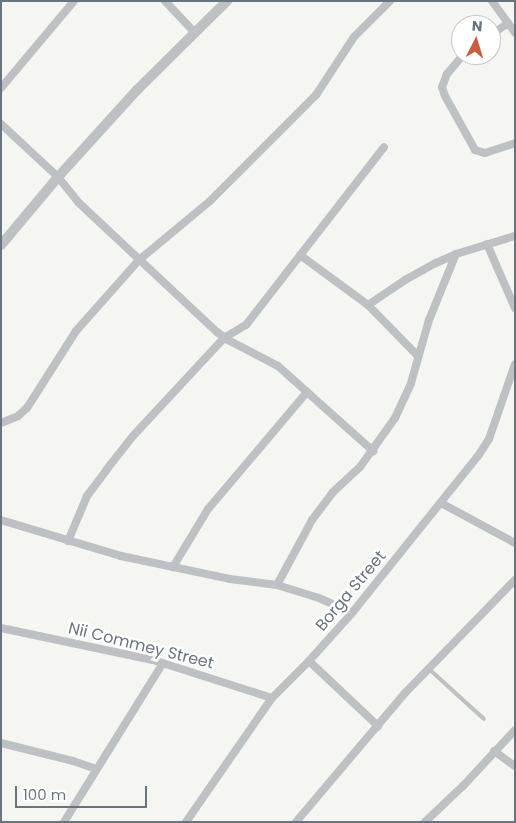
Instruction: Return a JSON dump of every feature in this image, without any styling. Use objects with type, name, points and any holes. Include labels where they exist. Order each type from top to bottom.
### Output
[{"type":"street","points":[[1,88],[74,1]]},
{"type":"street","points":[[165,1],[194,33]]},
{"type":"street","points":[[1,245],[58,177],[137,90],[227,1]]},
{"type":"street","points":[[1,423],[18,416],[28,408],[76,331],[139,260],[210,201],[316,95],[354,37],[390,1]]},
{"type":"street","points":[[492,1],[515,33]]},
{"type":"street","points":[[501,28],[508,23]]},
{"type":"street","points":[[455,65],[447,74],[442,86],[445,96],[475,150],[485,153],[515,143]]},
{"type":"street","points":[[1,124],[58,177],[79,202],[139,260],[224,338],[278,366],[373,451]]},
{"type":"street","points":[[68,540],[87,496],[106,469],[133,436],[224,338],[246,325],[384,147]]},
{"type":"street","points":[[368,305],[422,270],[456,254],[515,236]]},
{"type":"street","points":[[487,244],[515,308]]},
{"type":"street","points":[[277,585],[312,520],[332,493],[360,467],[395,418],[410,383],[429,320],[456,254]]},
{"type":"street","points":[[300,255],[368,305],[418,356]]},
{"type":"street","name":"Borga Street","points":[[186,821],[272,698],[310,661],[352,613],[441,503],[489,439],[515,364]]},
{"type":"street","points":[[173,566],[208,509],[307,392]]},
{"type":"street","points":[[441,503],[515,543]]},
{"type":"street","points":[[1,520],[121,556],[230,579],[277,585],[319,598],[352,613]]},
{"type":"street","points":[[296,822],[429,669],[515,580]]},
{"type":"street","name":"Nii Commey Street","points":[[1,628],[163,663],[272,698]]},
{"type":"street","points":[[310,661],[378,726]]},
{"type":"street","points":[[64,822],[163,663]]},
{"type":"street","points":[[425,822],[463,786],[515,730]]},
{"type":"street","points":[[1,742],[96,769]]},
{"type":"street","points":[[494,751],[515,766]]},
{"type":"lane","points":[[429,669],[484,719]]}]
